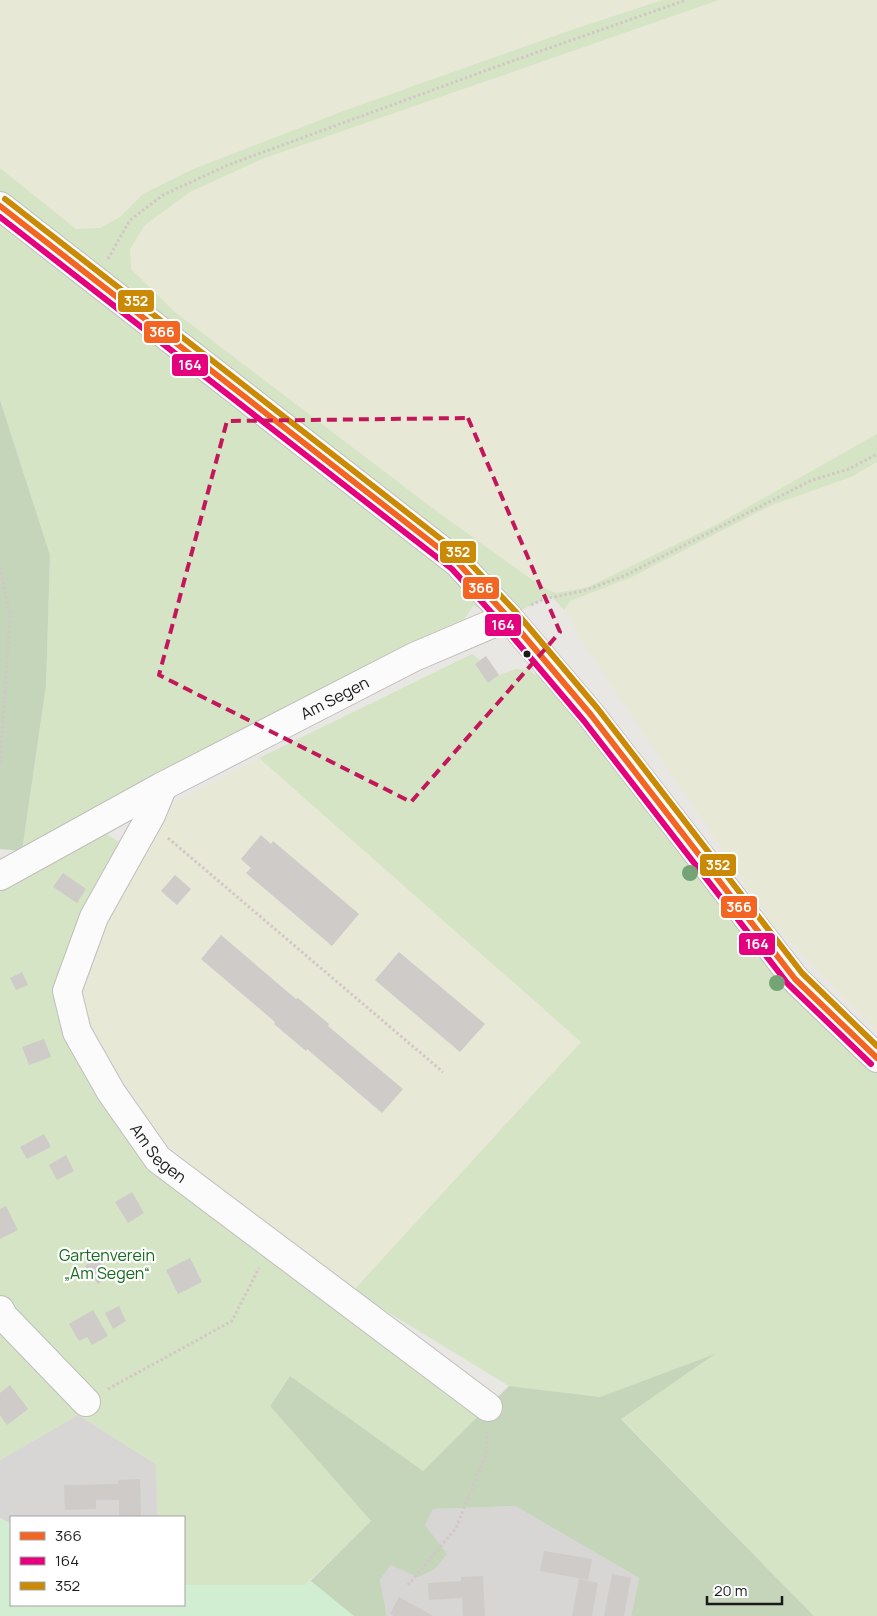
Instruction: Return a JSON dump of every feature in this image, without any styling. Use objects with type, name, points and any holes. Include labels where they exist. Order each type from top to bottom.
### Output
[{"type":"street","points":[[0,206],[458,563],[508,617],[592,715],[795,979],[877,1058]]},
{"type":"street","name":"Am Segen","points":[[0,876],[163,786],[414,657],[508,617]]},
{"type":"street","name":"Am Segen","points":[[163,786],[151,815],[94,917],[67,991],[77,1032],[112,1092],[158,1159],[488,1408]]},
{"type":"street","points":[[0,1310],[4,1317],[86,1402]]},
{"type":"path","points":[[95,281],[130,220],[171,191],[228,165],[492,68],[686,0]]},
{"type":"path","points":[[508,617],[544,599],[583,591],[624,576],[812,480],[849,469],[877,454]]},
{"type":"path","points":[[0,567],[10,616],[0,764]]},
{"type":"path","points":[[151,815],[166,836],[443,1072]]},
{"type":"path","points":[[86,1402],[232,1322],[271,1243]]},
{"type":"path","points":[[408,1585],[456,1528],[462,1515],[487,1451],[488,1408]]},
{"type":"highlighted area","points":[[468,418],[560,632],[411,802],[159,675],[227,421]]},
{"type":"shaded area","points":[[78,1415],[156,1464],[158,1516],[10,1516],[10,1523],[0,1518],[0,1460]]},
{"type":"shaded area","points":[[515,1506],[639,1578],[631,1616],[387,1616],[380,1580],[391,1565],[435,1569],[446,1554],[424,1525],[433,1509]]},
{"type":"green space","points":[[0,0],[663,0],[577,28],[346,110],[191,170],[143,194],[120,217],[100,228],[76,229],[0,168]]},
{"type":"green space","points":[[663,0],[719,0],[262,159],[190,192],[145,225],[130,249],[131,269],[176,313],[431,507],[542,587],[556,593],[588,587],[716,525],[877,434],[877,462],[851,477],[772,505],[630,578],[570,601],[564,610],[552,597],[508,617],[473,606],[460,626],[22,851],[46,686],[50,555],[0,400],[0,168],[76,229],[100,228],[120,217],[143,194],[191,170],[346,110],[577,28]]},
{"type":"green space","points":[[719,0],[877,0],[877,434],[716,525],[588,587],[556,593],[542,587],[431,507],[176,313],[131,269],[130,249],[145,225],[190,192],[262,158]]},
{"type":"green space","points":[[0,400],[50,555],[46,686],[22,851],[0,849]]},
{"type":"green space","points":[[877,462],[877,1032],[771,922],[581,640],[564,610],[570,601],[630,578],[772,505],[851,477]]},
{"type":"green space","points":[[472,654],[480,660],[475,664],[488,683],[499,675],[515,669],[529,670],[549,683],[612,762],[747,939],[827,1030],[877,1074],[877,1616],[814,1616],[621,1418],[712,1356],[600,1397],[509,1386],[353,1291],[581,1042],[259,758]]},
{"type":"green space","points":[[259,758],[581,1042],[353,1291],[162,1142],[111,1069],[88,1024],[81,987],[106,918],[138,854],[174,803]]},
{"type":"green space","name":"Gartenverein „Am Segen“","points":[[105,833],[126,846],[63,980],[154,1165],[481,1414],[423,1471],[290,1376],[270,1406],[371,1521],[305,1585],[185,1605],[185,1516],[158,1516],[156,1464],[78,1415],[0,1460],[0,887]]},
{"type":"green space","points":[[715,1354],[621,1419],[814,1616],[631,1616],[639,1578],[515,1506],[433,1509],[425,1525],[447,1554],[435,1569],[418,1577],[391,1565],[380,1580],[387,1616],[275,1616],[371,1521],[270,1406],[290,1376],[423,1471],[509,1386],[600,1397]]},
{"type":"green space","points":[[0,1518],[10,1523],[10,1606],[185,1606],[185,1585],[305,1585],[311,1581],[354,1616],[0,1616]]},
{"type":"building","points":[[486,656],[499,675],[488,683],[475,664]]},
{"type":"building","points":[[261,835],[271,844],[273,841],[359,914],[332,946],[246,873],[251,868],[241,859]]},
{"type":"building","points":[[63,873],[86,889],[77,903],[53,887]]},
{"type":"building","points":[[175,875],[191,889],[177,905],[161,891]]},
{"type":"building","points":[[221,935],[296,999],[298,998],[329,1024],[328,1026],[403,1089],[382,1113],[307,1049],[306,1051],[274,1024],[275,1022],[201,959]]},
{"type":"building","points":[[399,952],[485,1024],[460,1052],[375,980]]},
{"type":"building","points":[[22,972],[28,985],[16,990],[10,978]]},
{"type":"building","points":[[44,1039],[51,1057],[29,1065],[22,1047]]},
{"type":"building","points":[[44,1134],[51,1147],[27,1159],[20,1147]]},
{"type":"building","points":[[66,1155],[74,1171],[57,1180],[49,1165]]},
{"type":"building","points":[[132,1192],[144,1213],[128,1223],[115,1202]]},
{"type":"building","points":[[6,1206],[18,1230],[0,1239],[0,1209]]},
{"type":"building","points":[[97,1257],[110,1276],[98,1284],[85,1266]]},
{"type":"building","points":[[190,1258],[202,1282],[178,1294],[166,1270]]},
{"type":"building","points":[[119,1306],[126,1321],[113,1329],[105,1313]]},
{"type":"building","points":[[93,1310],[108,1336],[92,1345],[87,1337],[79,1341],[69,1324]]},
{"type":"building","points":[[10,1385],[28,1409],[7,1425],[0,1415],[0,1393]]},
{"type":"building","points":[[140,1479],[141,1516],[119,1516],[119,1500],[96,1500],[96,1509],[65,1510],[64,1485],[118,1484],[118,1480]]},
{"type":"building","points":[[544,1551],[592,1559],[588,1580],[540,1571]]},
{"type":"building","points":[[612,1574],[631,1578],[624,1616],[604,1616]]},
{"type":"building","points":[[483,1576],[485,1616],[463,1616],[462,1598],[429,1600],[428,1583],[461,1581],[461,1577]]},
{"type":"building","points":[[579,1579],[598,1583],[592,1616],[572,1616]]},
{"type":"building","points":[[399,1597],[433,1616],[394,1616],[390,1614]]},
{"type":"transit line","name":"352","points":[[5,199],[464,557],[515,611],[598,709],[802,973],[877,1046]]},
{"type":"transit line","name":"366","points":[[0,206],[458,563],[508,617],[591,715],[795,979],[877,1058]]},
{"type":"transit line","name":"164","points":[[0,217],[452,569],[501,623],[584,721],[788,984],[871,1064]]}]
